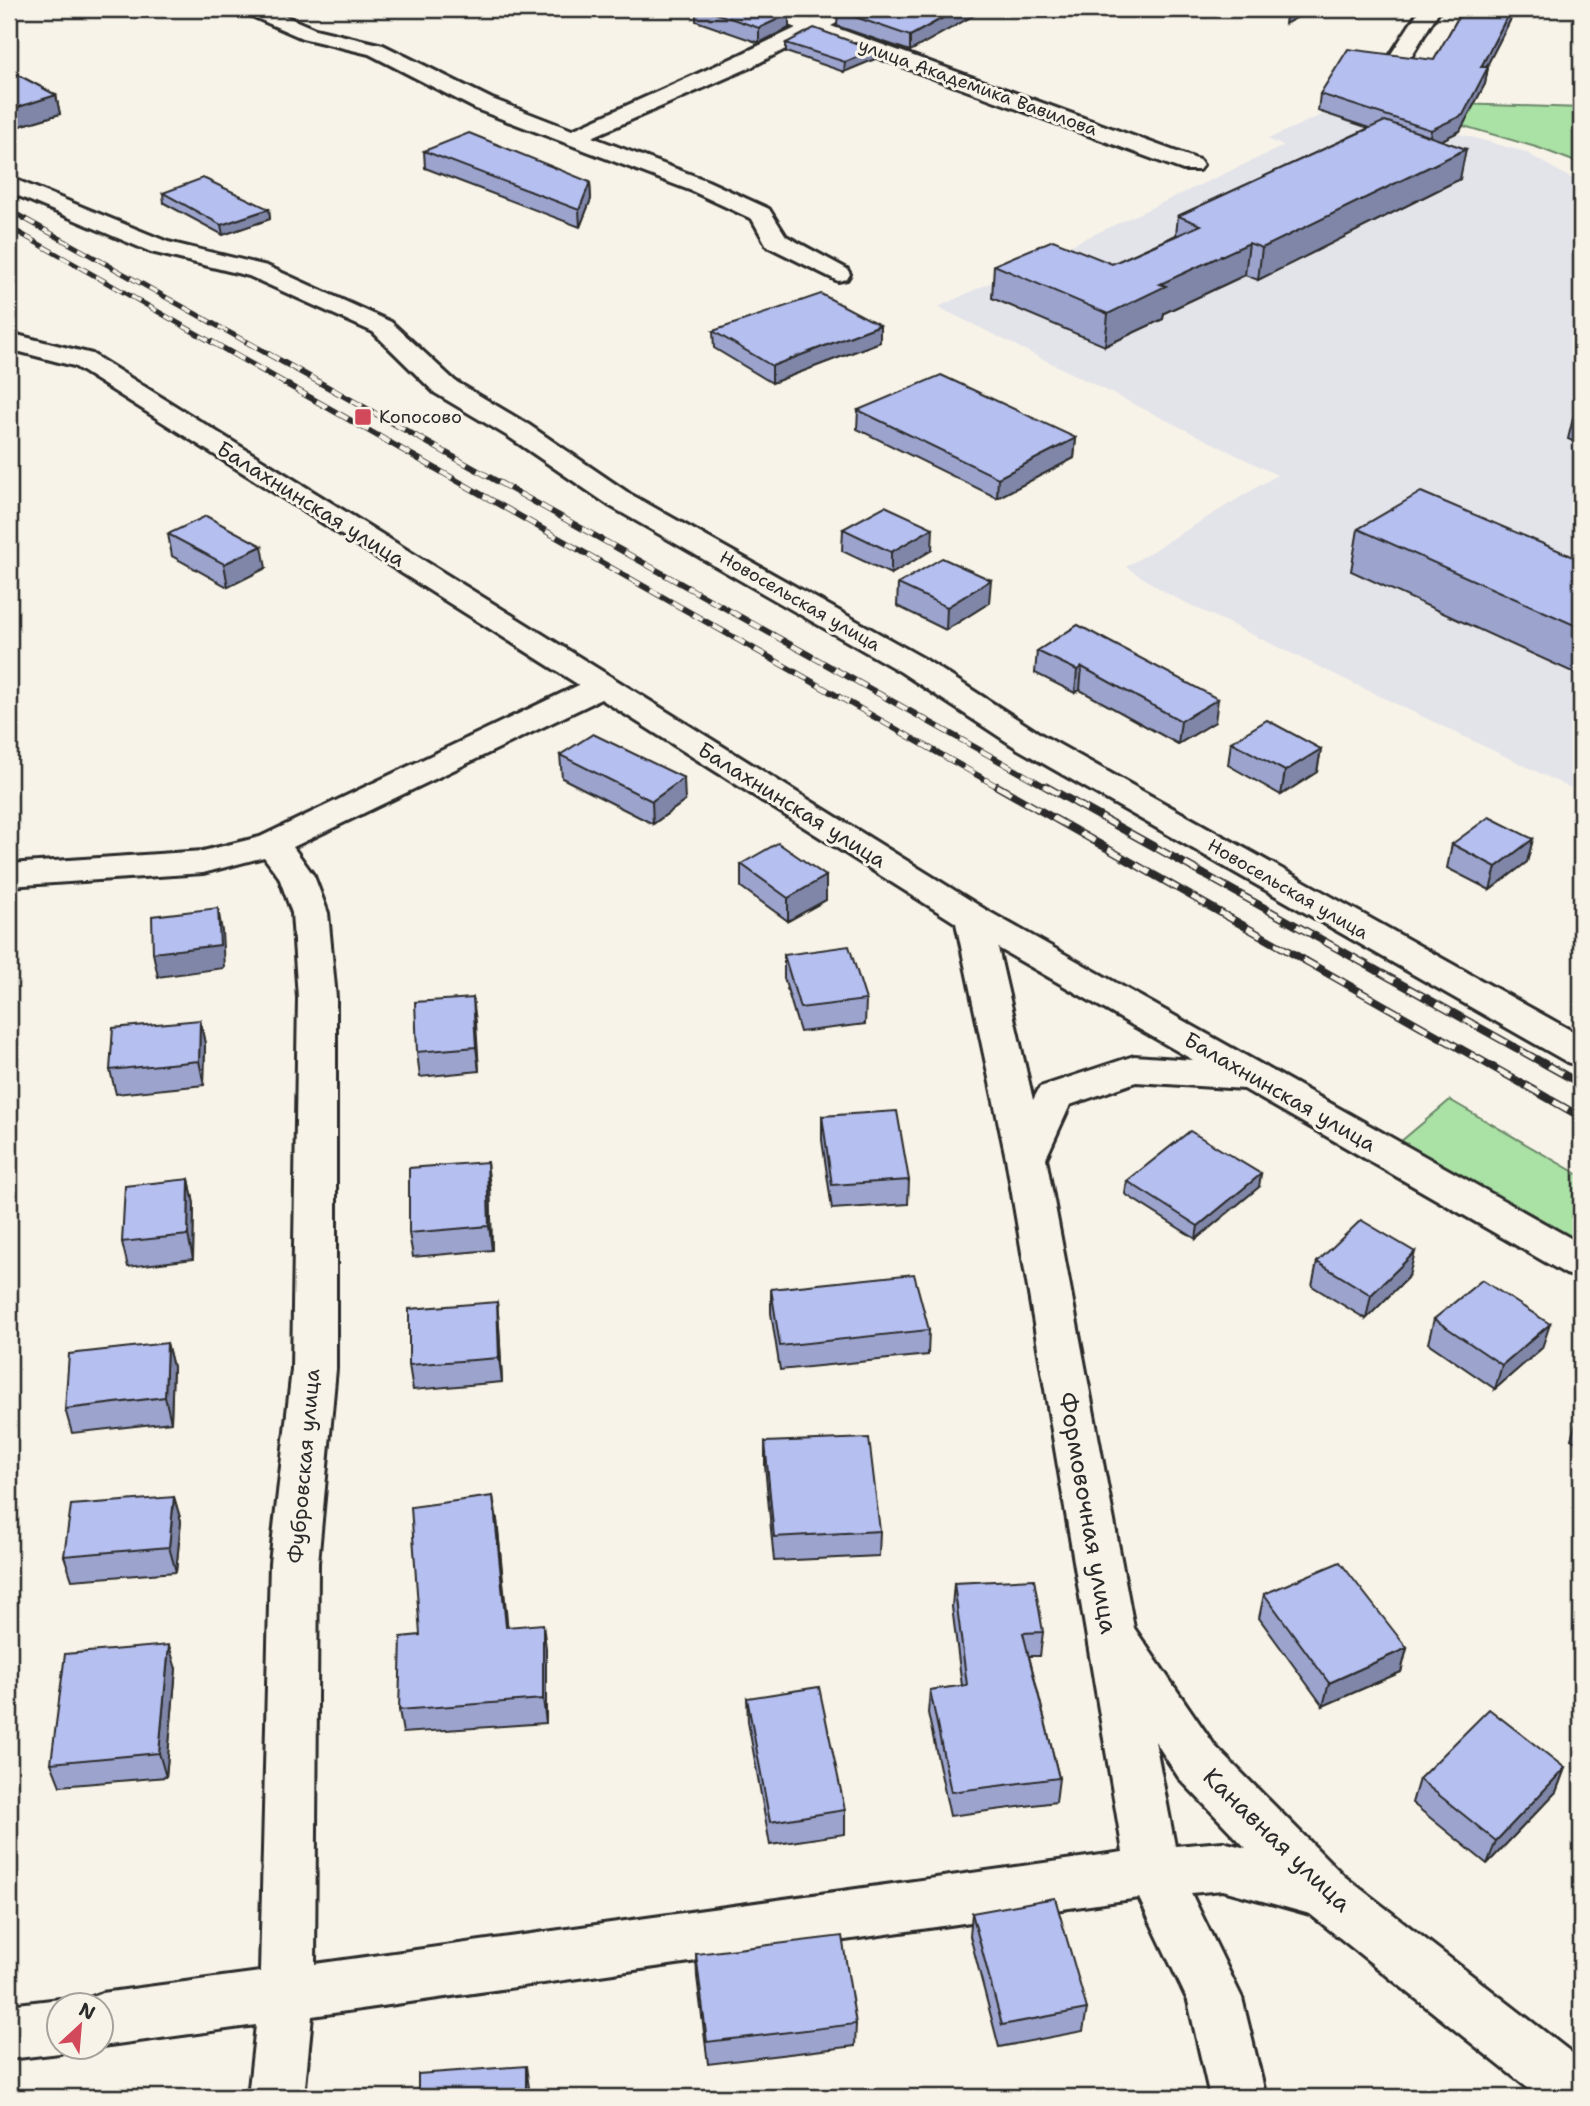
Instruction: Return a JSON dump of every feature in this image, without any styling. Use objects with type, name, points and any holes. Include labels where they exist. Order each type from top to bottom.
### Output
[{"type":"street","points":[[252,9],[309,34],[376,49],[484,104],[700,186],[761,214],[776,241],[838,274]]},
{"type":"street","name":"улица Академика Вавилова","points":[[764,9],[1191,165]]},
{"type":"street","points":[[574,137],[743,62],[849,9]]},
{"type":"street","points":[[1395,65],[1430,9]]},
{"type":"street","name":"Новосельская улица","points":[[9,184],[160,247],[258,271],[382,327],[445,387],[519,430],[620,500],[912,665],[1030,742],[1581,1053]]},
{"type":"street","name":"Балахнинская улица","points":[[9,341],[83,360],[600,687],[973,918],[1581,1263]]},
{"type":"street","points":[[9,875],[203,862],[272,844],[600,687]]},
{"type":"street","name":"Фубровская улица","points":[[272,844],[296,876],[310,914],[317,998],[314,1369],[294,1563],[287,1995],[276,2097]]},
{"type":"street","name":"Формовочная улица","points":[[973,918],[1027,1158],[1153,1872],[1215,1998],[1238,2097]]},
{"type":"street","points":[[1027,1158],[1054,1096],[1134,1069],[1254,1077]]},
{"type":"street","name":"Канавная улица","points":[[1109,1631],[1197,1762],[1325,1893],[1581,2095]]},
{"type":"street","points":[[116,2018],[1153,1872],[1223,1866],[1325,1893]]},
{"type":"street","points":[[9,2032],[46,2028]]},
{"type":"shaded area","points":[[1348,103],[1525,152],[1581,184],[1581,793],[1170,595],[1126,567],[1277,475],[938,307],[1284,146],[1268,139]]},
{"type":"green space","points":[[1429,103],[1581,108],[1581,164],[1539,148],[1436,118]]},
{"type":"green space","points":[[1450,1100],[1581,1176],[1581,1245],[1400,1142]]},
{"type":"building","points":[[703,9],[777,9],[789,14],[759,28]]},
{"type":"building","points":[[959,9],[910,36],[838,11]]},
{"type":"building","points":[[1463,9],[1511,9],[1481,67],[1488,67],[1463,115],[1431,130],[1320,94],[1348,49],[1434,60]]},
{"type":"building","points":[[814,28],[875,50],[845,62],[786,43]]},
{"type":"building","points":[[9,70],[56,95],[9,110]]},
{"type":"building","points":[[1385,121],[1466,149],[1262,248],[1249,243],[1160,284],[1166,286],[1108,314],[994,265],[1053,240],[1112,264],[1201,225],[1178,216]]},
{"type":"building","points":[[469,133],[590,182],[579,210],[424,151]]},
{"type":"building","points":[[203,178],[269,209],[221,225],[163,193]]},
{"type":"building","points":[[821,294],[880,325],[772,366],[713,331]]},
{"type":"building","points":[[941,375],[1076,438],[998,478],[858,410]]},
{"type":"building","points":[[1421,492],[1581,560],[1581,628],[1358,529]]},
{"type":"building","points":[[885,506],[933,528],[891,552],[843,529]]},
{"type":"building","points":[[206,516],[262,546],[224,564],[168,534]]},
{"type":"building","points":[[942,558],[991,580],[947,607],[898,584]]},
{"type":"building","points":[[1078,625],[1218,699],[1181,721],[1082,667],[1077,670],[1037,651]]},
{"type":"building","points":[[1267,720],[1321,749],[1285,771],[1231,742]]},
{"type":"building","points":[[593,734],[684,778],[652,801],[560,755]]},
{"type":"building","points":[[1489,817],[1533,839],[1496,867],[1452,844]]},
{"type":"building","points":[[778,843],[826,876],[788,898],[741,864]]},
{"type":"building","points":[[218,908],[220,945],[153,953],[152,916]]},
{"type":"building","points":[[849,946],[866,1000],[800,1008],[784,955]]},
{"type":"building","points":[[473,998],[476,1047],[417,1052],[415,1002]]},
{"type":"building","points":[[200,1020],[199,1061],[110,1070],[113,1028]]},
{"type":"building","points":[[897,1111],[909,1180],[832,1185],[822,1116]]},
{"type":"building","points":[[1190,1131],[1261,1174],[1198,1226],[1127,1181]]},
{"type":"building","points":[[487,1162],[489,1226],[409,1233],[409,1168]]},
{"type":"building","points":[[189,1179],[188,1235],[122,1242],[125,1186]]},
{"type":"building","points":[[1361,1220],[1415,1252],[1371,1295],[1317,1262]]},
{"type":"building","points":[[914,1274],[929,1330],[780,1346],[771,1289]]},
{"type":"building","points":[[1482,1280],[1550,1324],[1502,1365],[1434,1319]]},
{"type":"building","points":[[497,1302],[499,1358],[409,1365],[409,1309]]},
{"type":"building","points":[[167,1343],[165,1397],[65,1409],[69,1354]]},
{"type":"building","points":[[869,1438],[880,1531],[774,1537],[765,1442]]},
{"type":"building","points":[[493,1496],[506,1627],[543,1624],[543,1699],[399,1710],[401,1637],[420,1635],[411,1507]]},
{"type":"building","points":[[174,1497],[169,1547],[64,1556],[71,1505]]},
{"type":"building","points":[[1340,1562],[1407,1648],[1329,1683],[1264,1594]]},
{"type":"building","points":[[1034,1579],[1043,1632],[1023,1633],[1059,1778],[951,1792],[930,1690],[967,1685],[954,1583]]},
{"type":"building","points":[[169,1645],[159,1753],[51,1763],[65,1654]]},
{"type":"building","points":[[819,1687],[845,1810],[770,1822],[747,1698]]},
{"type":"building","points":[[1489,1709],[1565,1768],[1496,1841],[1419,1779]]},
{"type":"building","points":[[1055,1898],[1087,2009],[1002,2025],[972,1913]]},
{"type":"building","points":[[842,1936],[856,2024],[707,2042],[696,1954]]},
{"type":"building","points":[[526,2066],[526,2097],[418,2097],[418,2074]]},
{"type":"railway","points":[[9,210],[250,344]]},
{"type":"railway","points":[[9,227],[215,344]]},
{"type":"railway","points":[[212,342],[1000,788]]},
{"type":"railway","points":[[247,342],[1048,788]]},
{"type":"railway","points":[[997,786],[1581,1117]]},
{"type":"railway","points":[[1045,786],[1581,1084]]},
{"type":"place","name":"Копосово","points":[[363,417]]}]
